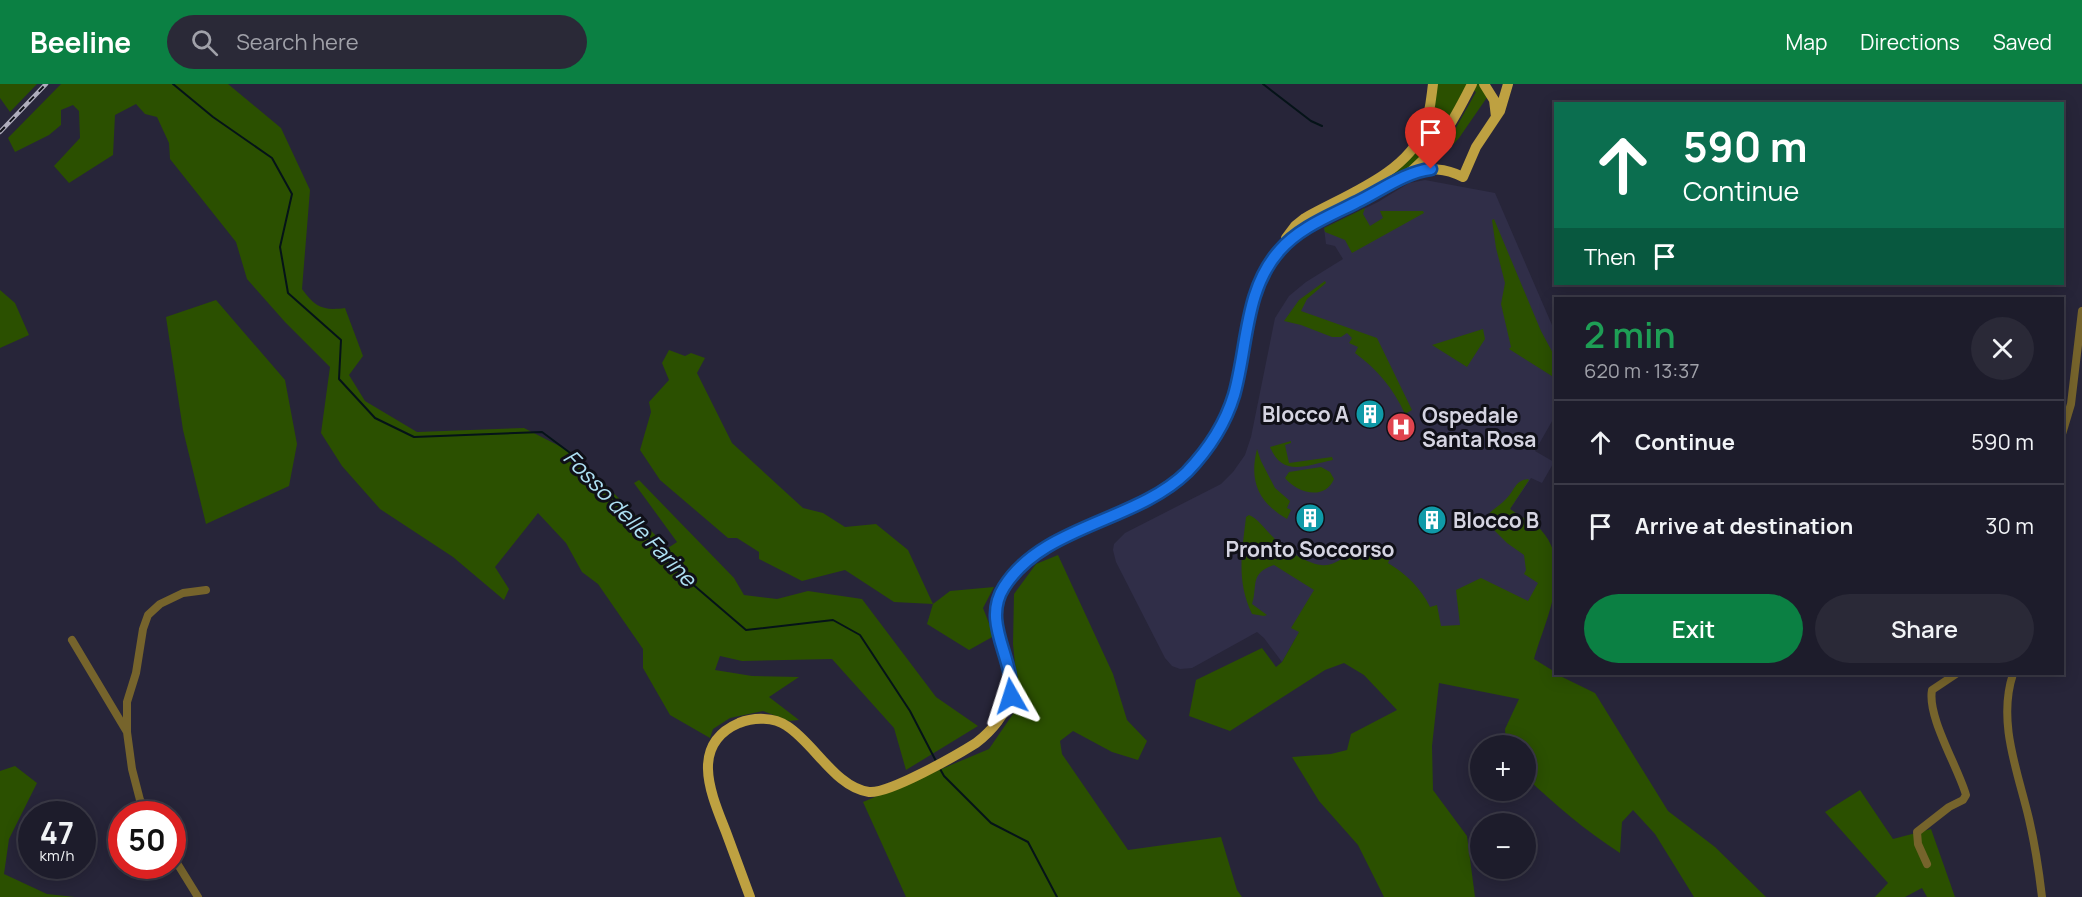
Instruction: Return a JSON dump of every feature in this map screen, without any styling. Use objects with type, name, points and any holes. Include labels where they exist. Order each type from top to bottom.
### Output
[{"type":"main road","points":[[750,897],[708,780],[708,764],[718,738],[728,729],[750,719],[767,719],[785,724],[802,737],[841,779],[860,790],[877,792],[912,777],[978,742],[996,724],[1007,708],[1011,696],[1010,673],[996,623],[998,600],[1004,587],[1028,560],[1046,548],[1158,494],[1181,477],[1197,461],[1213,441],[1226,418],[1234,396],[1255,294],[1263,274],[1287,236],[1299,223],[1381,177],[1412,149],[1424,129],[1433,84]]},
{"type":"main road","points":[[1484,84],[1494,100],[1496,119]]},
{"type":"main road","points":[[1280,249],[1307,227],[1417,172],[1436,168],[1448,170],[1463,177],[1476,147],[1496,119],[1506,85],[1491,84]]},
{"type":"main road","points":[[1401,179],[1419,165],[1440,140],[1471,86]]},
{"type":"street","points":[[2064,427],[2071,404],[2082,310]]},
{"type":"street","points":[[141,801],[132,769],[127,732],[127,702],[136,673],[143,630],[148,615],[160,604],[183,593],[206,590]]},
{"type":"street","points":[[72,640],[127,732]]},
{"type":"street","points":[[1927,864],[1918,844],[1917,832],[1924,824],[1963,800],[1966,795],[1936,721],[1931,698],[1932,690],[1954,675]]},
{"type":"street","points":[[2013,675],[2006,705],[2008,730],[2029,820],[2042,897]]},
{"type":"street","points":[[186,878],[198,897]]},
{"type":"shaded area","name":"Ospedale Santa Rosa","points":[[1425,180],[1495,193],[1554,330],[1554,418],[1535,451],[1554,462],[1542,483],[1531,478],[1510,509],[1541,530],[1554,551],[1554,588],[1464,650],[1361,554],[1337,599],[1295,639],[1282,662],[1257,632],[1192,668],[1180,669],[1172,666],[1165,658],[1116,562],[1114,544],[1125,533],[1221,484],[1233,472],[1245,455],[1251,437],[1275,318],[1289,296],[1306,282],[1343,259],[1335,246],[1326,244],[1324,228],[1378,202],[1409,183]]},
{"type":"green space","points":[[0,84],[37,84],[10,112],[0,98]]},
{"type":"green space","points":[[61,84],[228,84],[281,128],[310,190],[302,289],[311,300],[320,306],[331,309],[345,308],[363,356],[349,375],[365,401],[417,432],[524,428],[575,454],[668,548],[677,542],[634,483],[639,480],[734,578],[744,595],[777,599],[808,591],[862,599],[936,697],[978,726],[906,770],[894,728],[832,659],[742,661],[720,656],[715,670],[752,676],[799,677],[769,697],[799,720],[789,721],[763,711],[730,718],[713,729],[710,738],[670,715],[643,668],[643,649],[598,584],[582,572],[566,543],[538,513],[495,567],[509,589],[504,600],[453,557],[380,509],[342,466],[321,433],[330,367],[285,322],[247,279],[236,242],[170,159],[169,143],[157,117],[145,114],[136,104],[115,115],[113,155],[69,183],[54,166],[80,138],[79,111],[73,105],[61,110],[61,125],[49,135],[15,152],[8,138]]},
{"type":"green space","points":[[1436,84],[1480,84],[1488,96],[1459,138],[1436,163],[1429,162],[1453,133],[1476,92],[1466,86],[1446,123],[1421,156],[1395,178],[1361,193],[1408,158]]},
{"type":"green space","points":[[1365,208],[1363,214],[1370,226],[1383,218],[1380,211],[1423,211],[1424,213],[1352,253],[1345,240],[1325,232],[1324,228]]},
{"type":"green space","points":[[1494,219],[1541,331],[1554,355],[1554,377],[1509,349],[1511,347],[1501,304],[1505,283],[1492,220]]},
{"type":"green space","points":[[1325,281],[1326,283],[1307,299],[1301,311],[1377,338],[1412,410],[1405,414],[1384,380],[1355,353],[1358,347],[1349,343],[1352,338],[1347,333],[1341,337],[1332,337],[1284,321],[1299,300]]},
{"type":"green space","points":[[0,290],[15,303],[29,335],[0,348]]},
{"type":"green space","points":[[216,300],[285,380],[297,444],[289,486],[206,524],[183,430],[166,317]]},
{"type":"green space","points":[[1483,329],[1485,339],[1467,367],[1432,345]]},
{"type":"green space","points":[[669,350],[685,356],[691,353],[705,358],[697,373],[732,443],[803,508],[823,513],[845,527],[876,524],[908,550],[933,604],[894,602],[845,570],[802,581],[759,559],[759,552],[737,538],[728,538],[660,480],[640,450],[651,412],[649,402],[669,380],[662,363]]},
{"type":"green space","points":[[1291,441],[1285,445],[1289,463],[1332,457],[1333,460],[1296,467],[1282,463],[1275,457],[1270,447]]},
{"type":"green space","points":[[1257,449],[1275,488],[1290,501],[1287,508],[1291,510],[1287,519],[1269,505],[1258,490],[1254,471]]},
{"type":"green space","points":[[1321,467],[1330,472],[1334,479],[1330,486],[1318,492],[1303,491],[1285,478],[1289,472]]},
{"type":"green space","points":[[1523,480],[1529,480],[1510,509],[1541,530],[1551,544],[1554,556],[1554,593],[1534,659],[1554,671],[1554,675],[1595,693],[1668,811],[1715,847],[1766,897],[1694,897],[1655,834],[1633,810],[1622,822],[1620,853],[1571,817],[1536,787],[1536,735],[1505,735],[1505,729],[1519,699],[1439,683],[1432,746],[1433,790],[1467,836],[1470,879],[1473,879],[1475,897],[1384,897],[1358,845],[1319,801],[1292,757],[1331,754],[1347,750],[1351,734],[1397,710],[1364,675],[1344,663],[1325,670],[1230,731],[1189,716],[1196,680],[1262,648],[1276,667],[1282,662],[1299,632],[1291,628],[1314,590],[1274,565],[1266,568],[1256,581],[1252,604],[1267,615],[1252,614],[1242,578],[1246,517],[1252,516],[1288,550],[1315,564],[1331,564],[1351,554],[1364,552],[1391,556],[1388,563],[1412,582],[1430,607],[1437,605],[1441,626],[1460,625],[1456,590],[1481,578],[1528,601],[1538,583],[1524,574],[1526,570],[1524,555],[1507,543],[1490,526],[1487,529],[1484,525],[1489,513],[1509,496],[1517,484]]},
{"type":"green space","points":[[1058,555],[1113,674],[1127,720],[1147,741],[1138,760],[1112,752],[1073,731],[1060,741],[1062,754],[1128,850],[1221,837],[1237,890],[1242,897],[906,897],[863,802],[989,749],[1019,705],[1013,644],[1014,594],[1036,564]]},
{"type":"green space","points":[[994,587],[983,608],[994,636],[969,650],[927,624],[933,604],[950,591]]},
{"type":"green space","points":[[15,766],[37,783],[28,801],[18,801],[18,821],[9,839],[4,874],[47,894],[75,897],[0,897],[0,771]]},
{"type":"green space","points":[[1860,790],[1893,839],[1931,829],[1955,897],[1927,897],[1922,888],[1905,897],[1875,897],[1888,883],[1825,812]]},
{"type":"waterway","name":"Fosso delle Farine","points":[[173,84],[213,117],[272,158],[292,194],[280,247],[288,293],[341,340],[339,379],[375,418],[414,437],[542,432],[581,461],[683,576],[746,630],[833,620],[860,635],[910,711],[937,763]]},
{"type":"waterway","points":[[1263,84],[1311,121],[1322,126]]},
{"type":"waterway","name":"Fosso delle Farine","points":[[939,767],[944,776],[991,823],[1028,842],[1057,897]]},
{"type":"railway","points":[[0,132],[46,84]]},
{"type":"place","name":"Blocco A","points":[[1370,414]]},
{"type":"place","name":"Ospedale Santa Rosa","points":[[1401,427]]},
{"type":"place","name":"Pronto Soccorso","points":[[1310,518]]},
{"type":"place","name":"Blocco B","points":[[1432,520]]},
{"type":"route","points":[[1011,696],[1010,673],[997,632],[995,615],[1004,587],[1014,574],[1028,560],[1046,548],[1158,494],[1181,477],[1197,461],[1213,441],[1226,418],[1234,396],[1255,294],[1263,274],[1280,249],[1307,227],[1409,175],[1431,169]]}]
